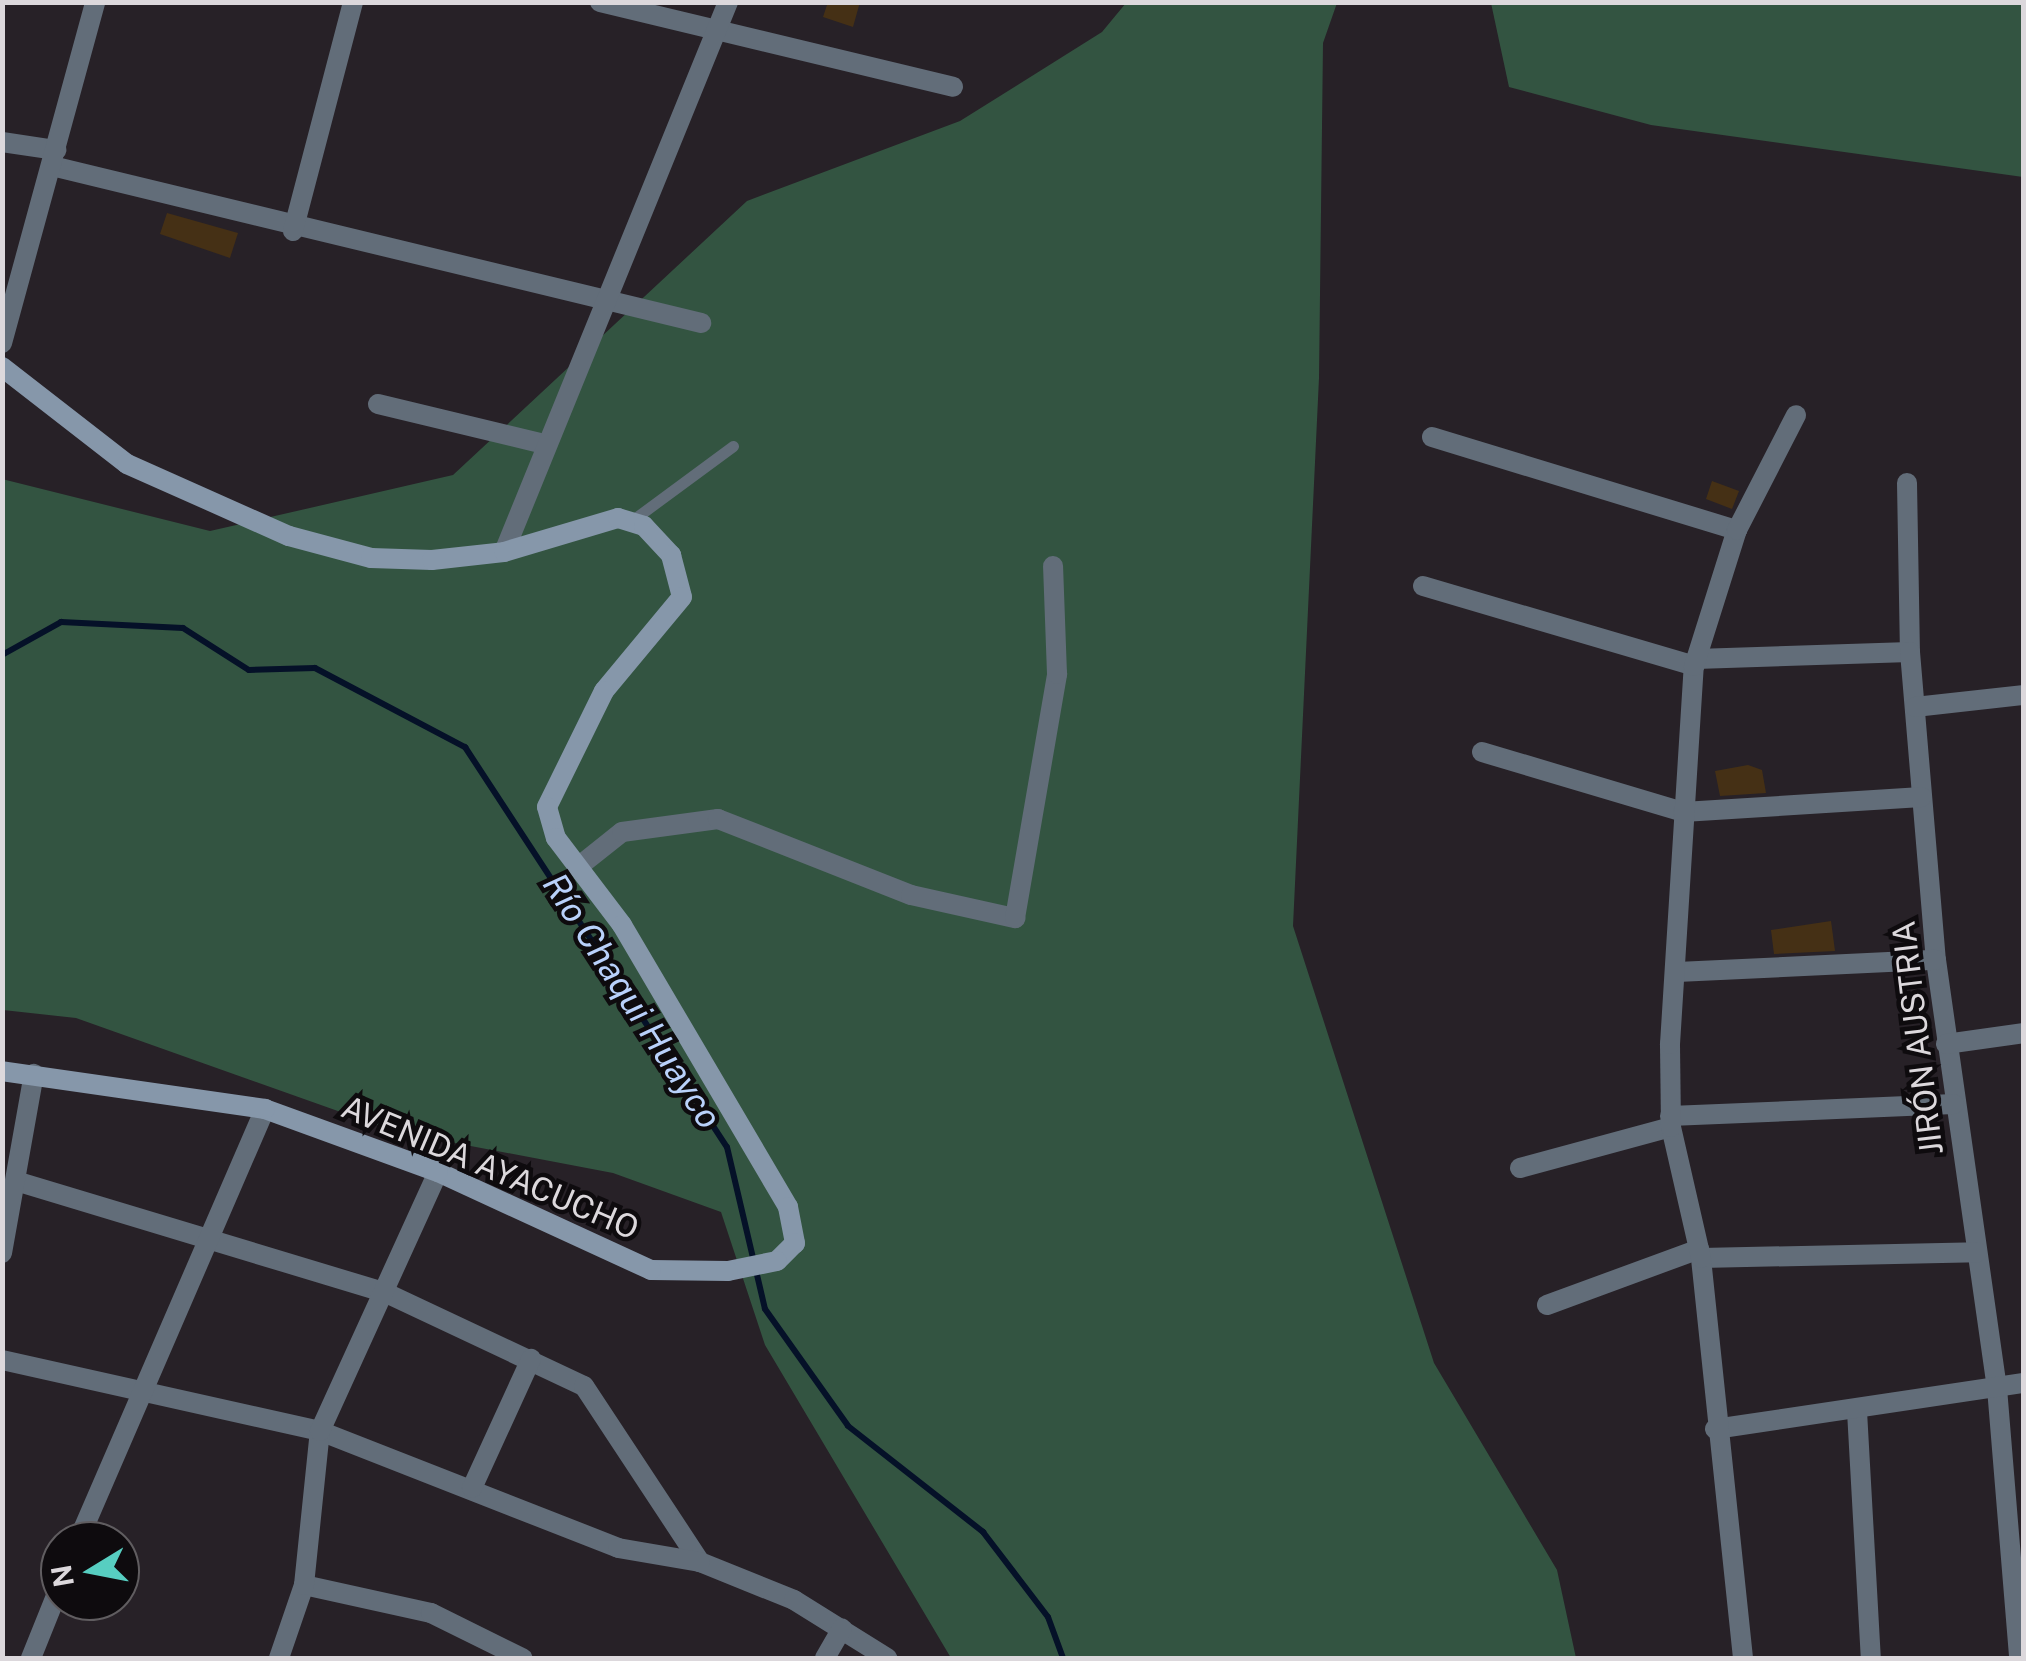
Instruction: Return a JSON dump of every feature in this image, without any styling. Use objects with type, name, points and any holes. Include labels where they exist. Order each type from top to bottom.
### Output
[{"type":"street","points":[[2,343],[94,2]]},
{"type":"street","points":[[293,231],[353,2]]},
{"type":"street","points":[[600,2],[953,87]]},
{"type":"street","points":[[504,552],[605,294],[728,2]]},
{"type":"street","points":[[2,142],[293,231],[605,294],[700,323]]},
{"type":"street","points":[[2,367],[128,464],[289,536],[371,558],[504,552],[634,520],[679,567],[682,597],[625,660],[550,790],[550,824],[578,867],[622,832],[718,819],[911,894],[1014,918],[1057,674],[1054,566]]},
{"type":"street","points":[[378,404],[546,444]]},
{"type":"street","points":[[1743,1658],[1715,1429],[1700,1254],[1671,1121],[1683,812],[1695,662],[1738,530],[1796,415]]},
{"type":"street","points":[[1432,437],[1738,530]]},
{"type":"street","name":"JIRÓN AUSTRIA","points":[[1907,483],[1910,652],[1936,960],[1997,1388],[2019,1658]]},
{"type":"street","points":[[1423,586],[1695,662],[1910,652]]},
{"type":"street","points":[[1915,707],[2024,695]]},
{"type":"street","points":[[1482,752],[1683,812],[1922,797]]},
{"type":"street","name":"AVENIDA AYACUCHO","points":[[2,1072],[264,1109],[438,1172],[651,1270],[728,1271],[776,1261],[795,1243],[788,1206],[622,925],[578,867]]},
{"type":"street","points":[[1677,972],[1936,960]]},
{"type":"street","points":[[1946,1044],[2024,1032]]},
{"type":"street","points":[[2,1254],[34,1074]]},
{"type":"street","points":[[1520,1168],[1671,1121],[1954,1104]]},
{"type":"street","points":[[86,1521],[138,1392],[264,1109]]},
{"type":"street","points":[[279,1658],[304,1586],[320,1430],[438,1172]]},
{"type":"street","points":[[12,1193],[204,1240],[384,1292],[531,1359],[601,1402],[700,1562]]},
{"type":"street","points":[[1547,1304],[1700,1254],[1977,1252]]},
{"type":"street","points":[[472,1488],[531,1359]]},
{"type":"street","points":[[2,1360],[320,1430],[618,1548],[700,1562],[842,1628],[888,1658]]},
{"type":"street","points":[[1715,1429],[2024,1384]]},
{"type":"street","points":[[1857,1411],[1871,1658]]},
{"type":"street","points":[[304,1586],[431,1614],[522,1658]]},
{"type":"street","points":[[31,1658],[46,1621]]},
{"type":"street","points":[[825,1658],[842,1628]]},
{"type":"lane","points":[[634,520],[733,446]]},
{"type":"green space","points":[[1126,3],[1337,3],[1323,43],[1319,378],[1293,926],[1434,1363],[1557,1570],[1576,1658],[951,1658],[765,1345],[721,1212],[613,1173],[397,1132],[76,1018],[3,1010],[2,479],[210,531],[453,475],[747,201],[960,121],[1102,32]]},
{"type":"green space","points":[[1491,3],[2023,3],[2023,177],[1651,125],[1509,87]]},
{"type":"building","points":[[828,2],[860,2],[853,27],[823,17]]},
{"type":"building","points":[[167,213],[238,233],[230,258],[160,234]]},
{"type":"building","points":[[1712,481],[1739,491],[1732,509],[1706,499]]},
{"type":"building","points":[[1748,765],[1762,770],[1766,793],[1720,796],[1715,771]]},
{"type":"building","points":[[1831,921],[1835,951],[1774,954],[1771,930]]},
{"type":"waterway","name":"Río Chaqui Huayco","points":[[2,655],[61,622],[183,628],[249,670],[315,668],[465,747],[727,1147],[765,1309],[848,1426],[983,1532],[1048,1617],[1063,1658]]}]
